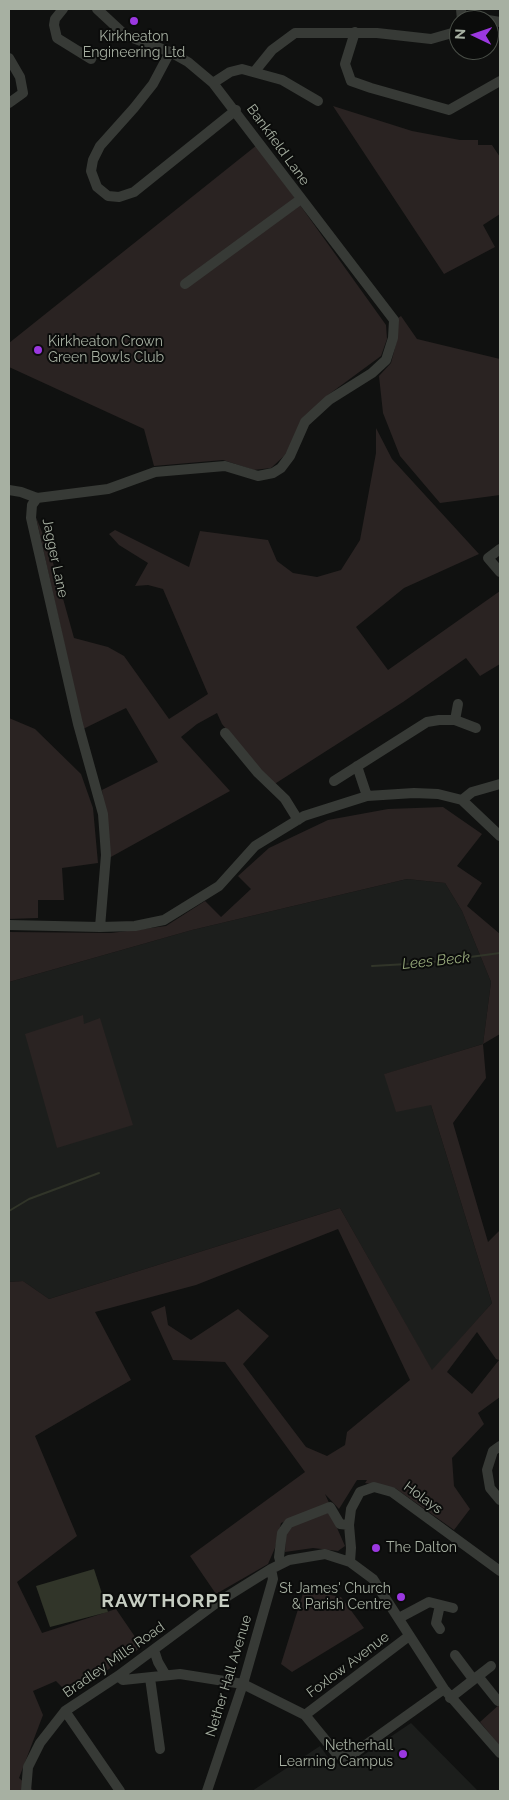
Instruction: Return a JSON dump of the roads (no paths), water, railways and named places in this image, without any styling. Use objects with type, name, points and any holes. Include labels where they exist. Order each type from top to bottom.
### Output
[{"type":"street","points":[[63,9],[55,19],[54,25],[57,38],[91,60],[93,55]]},
{"type":"street","name":"Bankfield Lane","points":[[37,498],[108,489],[155,472],[225,466],[258,476],[273,473],[281,468],[290,456],[305,422],[329,400],[372,373],[386,360],[393,338],[394,320],[300,199],[236,110],[213,83],[188,62],[170,52],[125,35],[97,9]]},
{"type":"street","points":[[355,32],[345,64],[351,81],[371,88],[450,110],[500,81]]},
{"type":"street","points":[[255,71],[272,50],[295,33],[377,32],[431,39],[449,33]]},
{"type":"street","points":[[170,52],[153,84],[100,146],[93,160],[91,172],[97,187],[108,196],[119,196],[134,192],[236,110]]},
{"type":"street","points":[[9,58],[20,77],[23,93],[9,103]]},
{"type":"street","points":[[213,83],[230,72],[242,69],[255,71],[282,80],[318,101]]},
{"type":"street","points":[[185,284],[300,199]]},
{"type":"street","points":[[9,490],[37,498]]},
{"type":"street","name":"Jagger Lane","points":[[37,498],[32,505],[31,518],[78,724],[103,814],[106,855],[100,927]]},
{"type":"street","points":[[500,549],[488,558],[500,572]]},
{"type":"street","points":[[455,720],[458,704]]},
{"type":"street","points":[[334,781],[427,722],[455,720],[476,728]]},
{"type":"street","points":[[225,733],[258,773],[285,799],[298,820]]},
{"type":"street","points":[[357,766],[367,796]]},
{"type":"street","points":[[462,800],[472,792],[500,784]]},
{"type":"street","points":[[9,926],[135,926],[164,920],[219,886],[255,846],[298,820],[367,796],[414,793],[438,794],[462,800],[500,836]]},
{"type":"street","points":[[500,1446],[493,1451],[487,1470],[490,1488],[500,1500]]},
{"type":"street","name":"Holays","points":[[350,1562],[352,1548],[349,1525],[351,1509],[360,1492],[374,1487],[392,1492],[500,1572]]},
{"type":"street","points":[[276,1566],[282,1533],[289,1523],[330,1508],[340,1524],[349,1525]]},
{"type":"street","name":"Bradley Mills Road","points":[[26,1791],[28,1767],[36,1751],[65,1711],[118,1676],[215,1604],[276,1566],[289,1560],[325,1554],[350,1562],[373,1579],[447,1694],[500,1753]]},
{"type":"street","name":"Nether Hall Avenue","points":[[207,1791],[242,1684],[276,1566]]},
{"type":"street","points":[[399,1618],[429,1602],[453,1608]]},
{"type":"street","points":[[440,1605],[436,1623],[440,1630]]},
{"type":"street","name":"Foxlow Avenue","points":[[305,1715],[409,1636]]},
{"type":"street","points":[[154,1650],[165,1674]]},
{"type":"street","points":[[454,1655],[498,1700]]},
{"type":"street","points":[[118,1676],[123,1680],[150,1678],[165,1674],[180,1674],[242,1684],[305,1715],[336,1753],[347,1757],[447,1694],[476,1678],[491,1666]]},
{"type":"street","points":[[150,1678],[160,1749]]},
{"type":"street","points":[[65,1711],[120,1791]]},
{"type":"waterway","name":"Lees Beck","points":[[372,966],[425,963],[500,953]]},
{"type":"waterway","name":"Lees Beck","points":[[9,1211],[29,1199],[99,1173]]},
{"type":"place","name":"Kirkheaton Engineering Ltd","points":[[134,21]]},
{"type":"place","name":"Kirkheaton Crown Green Bowls Club","points":[[38,350]]},
{"type":"place","name":"The Dalton","points":[[376,1548]]},
{"type":"place","name":"St James' Church & Parish Centre","points":[[401,1597]]},
{"type":"place","name":"Netherhall Learning Campus","points":[[403,1754]]},
{"type":"district","name":"RAWTHORPE","points":[[166,1601]]}]
